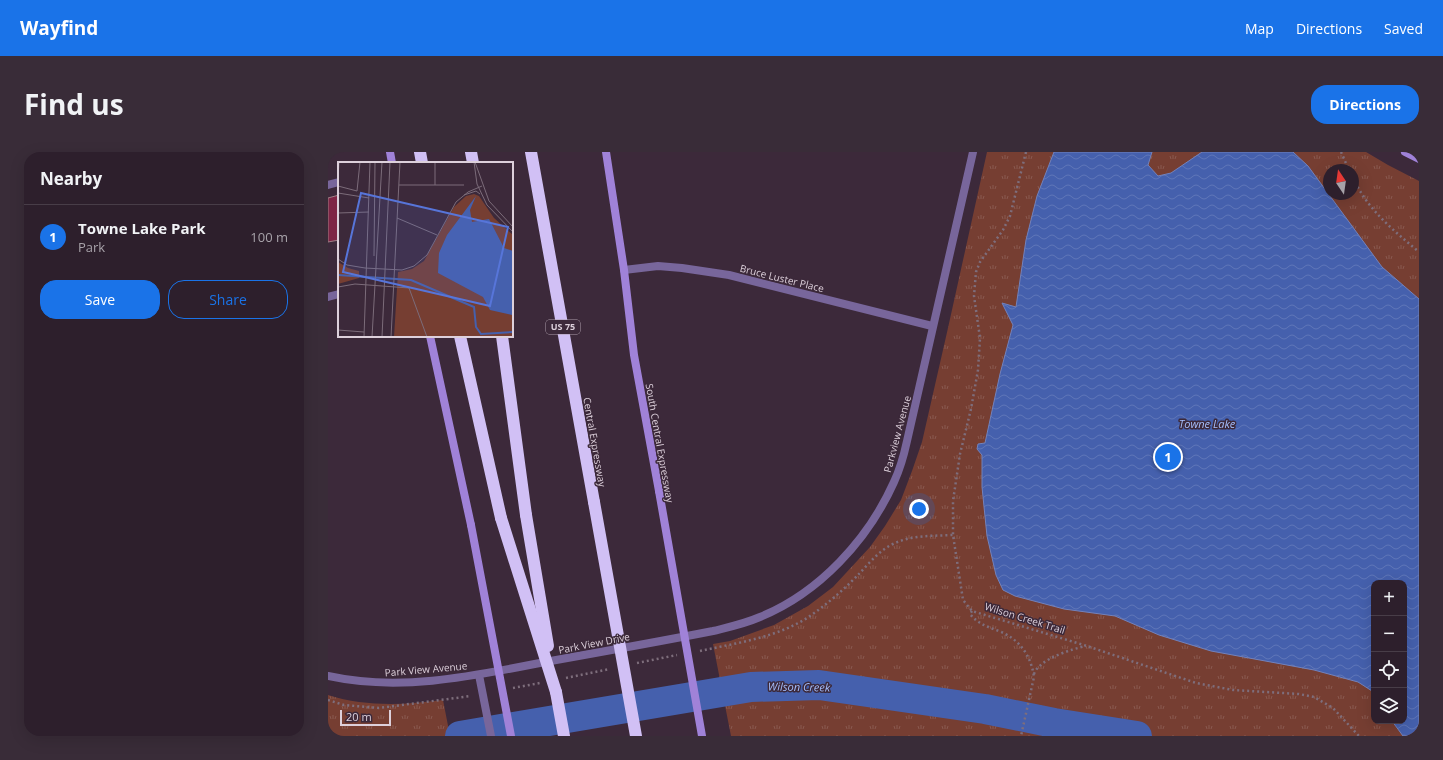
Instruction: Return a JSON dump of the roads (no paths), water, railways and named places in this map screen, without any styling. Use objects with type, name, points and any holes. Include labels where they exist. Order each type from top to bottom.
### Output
[{"type":"highway","points":[[420,152],[422,162]]},
{"type":"highway","points":[[471,152],[473,162]]},
{"type":"highway","name":"Central Expressway","points":[[531,152],[636,736]]},
{"type":"highway","points":[[460,337],[501,518],[556,692]]},
{"type":"highway","points":[[502,337],[526,515],[564,736]]},
{"type":"main road","points":[[390,152],[392,162]]},
{"type":"main road","name":"South Central Expressway","points":[[606,152],[624,270],[634,354],[702,736]]},
{"type":"main road","points":[[1405,152],[1419,159]]},
{"type":"main road","points":[[430,337],[471,525],[511,736]]},
{"type":"street","name":"Parkview Avenue","points":[[713,631],[739,625],[782,607],[819,581],[857,543],[872,522],[894,482],[902,461],[973,152]]},
{"type":"street","points":[[328,185],[338,182]]},
{"type":"street","name":"Bruce Luster Place","points":[[624,270],[658,266],[729,275],[932,326]]},
{"type":"street","points":[[328,297],[338,294]]},
{"type":"street","name":"Park View Drive","points":[[479,675],[713,631]]},
{"type":"street","points":[[479,675],[490,736]]},
{"type":"street","name":"Park View Avenue","points":[[328,676],[346,680],[379,683],[407,682],[479,675]]},
{"type":"water","name":"Towne Lake","points":[[1054,152],[1152,152],[1148,165],[1158,176],[1171,173],[1202,152],[1293,152],[1308,166],[1323,186],[1323,200],[1333,200],[1382,267],[1419,299],[1419,736],[1403,736],[1394,724],[1407,724],[1407,580],[1371,580],[1371,690],[1358,682],[1314,670],[1211,651],[1159,635],[1115,616],[1064,609],[1015,596],[1003,590],[996,575],[987,536],[982,487],[982,455],[977,449],[978,444],[985,443],[1000,374],[1013,325],[1002,303],[1016,307],[1026,240],[1037,196]]},
{"type":"waterway","name":"Wilson Creek","points":[[460,736],[751,687],[819,685],[985,709],[1054,723],[1137,736]]},
{"type":"place","name":"Towne Lake Park","points":[[1168,457]]}]
